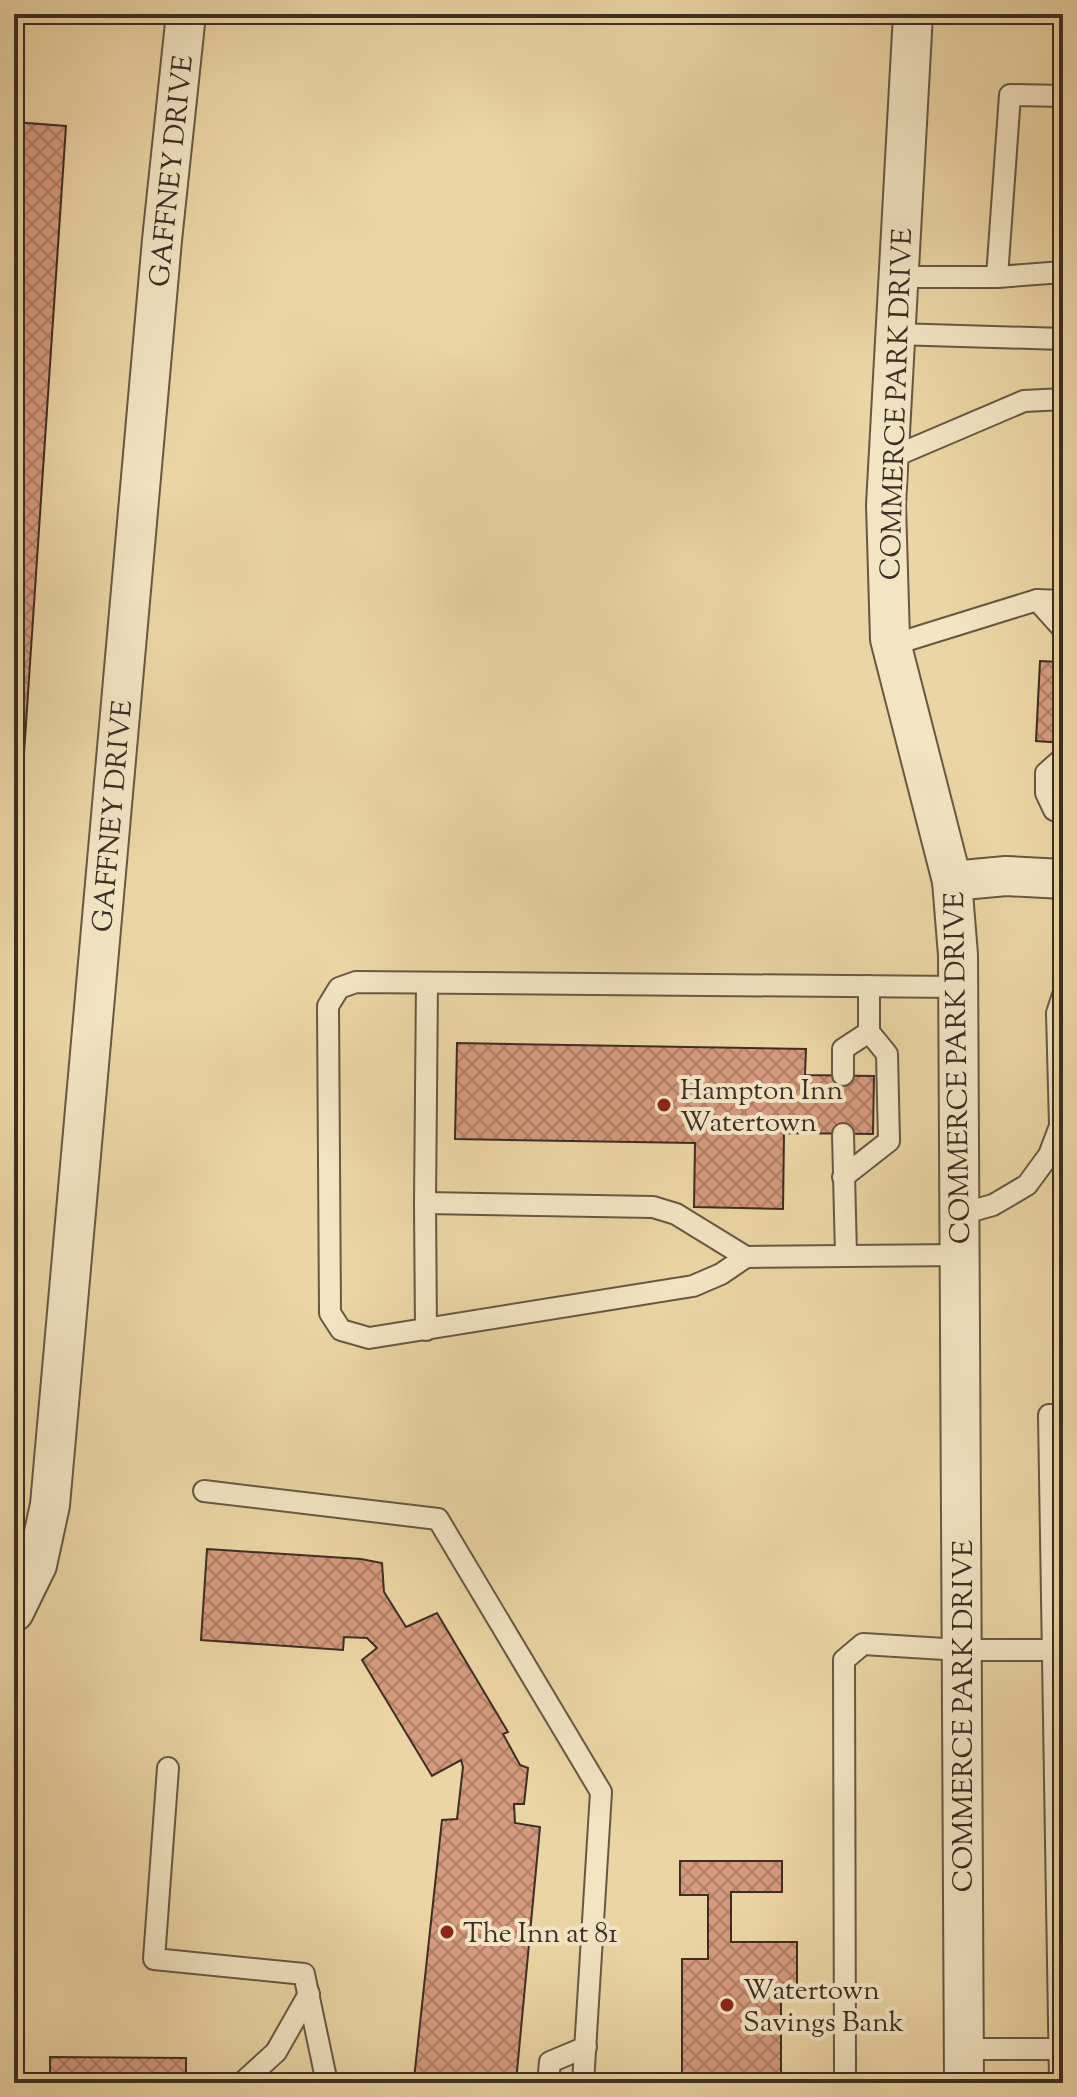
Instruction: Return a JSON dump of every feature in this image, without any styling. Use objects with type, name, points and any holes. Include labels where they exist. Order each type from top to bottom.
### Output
[{"type":"street","name":"GAFFNEY DRIVE","points":[[14,1612],[37,1565],[50,1505],[162,240],[186,14]]},
{"type":"street","name":"COMMERCE PARK DRIVE","points":[[913,14],[886,505],[892,645],[952,881],[959,987],[964,2066]]},
{"type":"street","points":[[952,881],[1006,876],[1063,879]]},
{"type":"lane","points":[[997,277],[1010,95],[1063,96]]},
{"type":"lane","points":[[899,277],[997,277],[1063,272]]},
{"type":"lane","points":[[895,334],[1063,339]]},
{"type":"lane","points":[[888,459],[1024,401],[1063,399]]},
{"type":"lane","points":[[1037,600],[1063,629]]},
{"type":"lane","points":[[892,645],[1037,600],[1063,601]]},
{"type":"lane","points":[[1063,758],[1046,773],[1046,793],[1054,810],[1063,813]]},
{"type":"lane","points":[[746,1257],[721,1274],[693,1286],[369,1338],[341,1330],[330,1313],[328,1006],[339,988],[356,982],[959,987]]},
{"type":"lane","points":[[426,1330],[427,983]]},
{"type":"lane","points":[[843,1177],[889,1141],[887,1054],[869,1032],[869,986]]},
{"type":"lane","points":[[961,1214],[993,1205],[1027,1185],[1049,1155],[1060,1126],[1057,1013],[1063,995]]},
{"type":"lane","points":[[843,1075],[843,1049],[869,1032]]},
{"type":"lane","points":[[843,1134],[846,1255]]},
{"type":"lane","points":[[425,1203],[653,1207],[676,1214],[746,1257],[961,1255]]},
{"type":"lane","points":[[1060,2083],[1057,1650],[1049,1415],[1063,1415]]},
{"type":"lane","points":[[204,1491],[438,1519],[601,1792],[583,2083]]},
{"type":"lane","points":[[845,2071],[844,1660],[863,1644],[961,1650],[1057,1650]]},
{"type":"lane","points":[[168,1768],[154,1959],[304,1974],[327,2083]]},
{"type":"lane","points":[[242,2083],[276,2052],[309,1994]]},
{"type":"lane","points":[[548,2083],[550,2062],[586,2047]]},
{"type":"lane","points":[[964,2066],[1059,2049]]},
{"type":"building","points":[[14,36],[20,37],[14,122]]},
{"type":"building","points":[[14,122],[66,126],[14,903]]},
{"type":"building","points":[[1063,648],[1063,743],[1036,741],[1040,661],[1062,662]]},
{"type":"building","name":"Hampton Inn Watertown","points":[[457,1043],[806,1049],[805,1075],[874,1076],[873,1134],[784,1133],[783,1209],[694,1207],[695,1143],[455,1139]]},
{"type":"building","points":[[207,1549],[382,1563],[384,1592],[406,1627],[437,1613],[508,1732],[503,1734],[520,1765],[528,1768],[524,1804],[514,1804],[515,1823],[540,1827],[516,2082],[525,2083],[450,2083],[414,2079],[442,1820],[457,1819],[463,1767],[461,1760],[432,1776],[362,1660],[377,1648],[367,1638],[344,1637],[343,1650],[201,1640]]},
{"type":"building","points":[[680,1861],[782,1861],[782,1892],[731,1892],[731,1942],[797,1942],[797,1989],[781,1989],[781,2083],[682,2083],[682,1959],[708,1959],[708,1895],[680,1895]]},
{"type":"building","points":[[50,2057],[186,2058],[186,2083],[50,2083]]},
{"type":"place","name":"Hampton Inn Watertown","points":[[664,1105]]},
{"type":"place","name":"The Inn at 81","points":[[447,1932]]},
{"type":"place","name":"Watertown Savings Bank","points":[[727,2005]]}]
